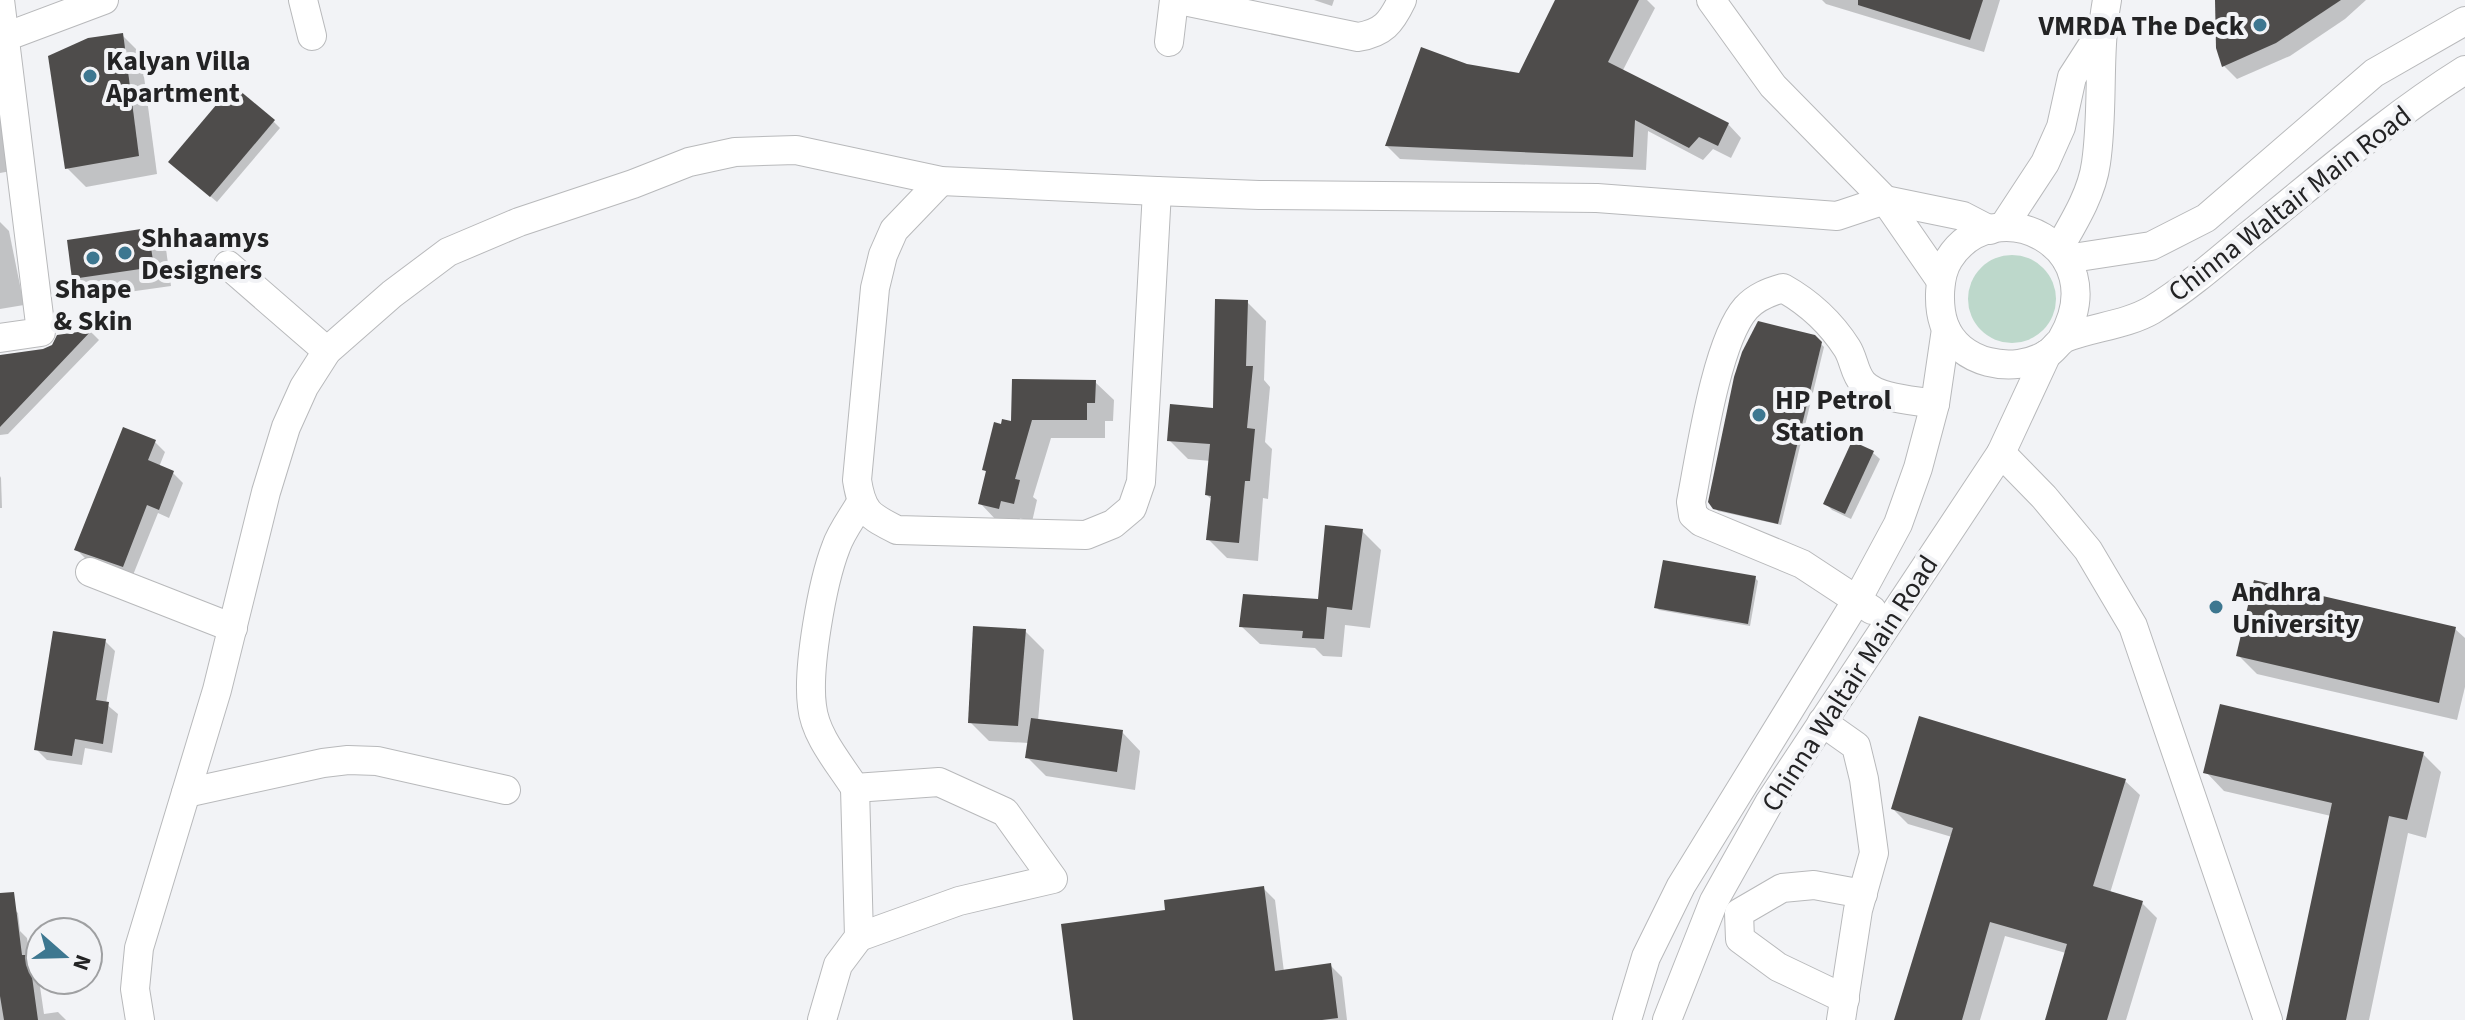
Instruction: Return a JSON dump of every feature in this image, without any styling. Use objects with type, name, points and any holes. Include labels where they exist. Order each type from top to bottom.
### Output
[{"type":"street","points":[[0,0],[41,332],[0,338]]},
{"type":"street","points":[[3,39],[104,0]]},
{"type":"street","points":[[303,0],[312,36]]},
{"type":"street","points":[[1169,42],[1176,0],[1358,37],[1375,34],[1387,27],[1402,0]]},
{"type":"street","points":[[1711,0],[1773,86],[1885,200],[1941,281]]},
{"type":"street","points":[[2063,254],[2096,164],[2101,32],[2107,0]]},
{"type":"street","name":"Chinna Waltair Main Road","points":[[2063,254],[2151,246],[2206,218],[2374,73],[2465,21]]},
{"type":"street","points":[[140,1020],[135,989],[139,948],[233,628],[266,492],[286,427],[304,387],[327,351],[392,294],[448,252],[519,222],[689,162],[735,152],[796,150],[941,181],[1157,191],[1597,198],[1837,216],[1885,200],[1963,216],[1996,228],[2020,228],[2041,236],[2063,254],[2075,279],[2077,300],[2073,321],[2054,347],[2016,366],[1984,362],[1957,343],[1946,329],[1941,314],[1941,281],[1948,260],[1955,252],[1965,242],[1996,228],[2045,163],[2061,127],[2072,77],[2101,32]]},
{"type":"street","name":"Chinna Waltair Main Road","points":[[1667,1020],[1727,907],[1769,803],[2001,453],[2054,347],[2149,311],[2197,278],[2339,163],[2465,70]]},
{"type":"street","points":[[941,181],[894,230],[883,255],[875,288],[857,480],[860,504],[874,519],[897,530],[1086,535],[1113,524],[1132,508],[1141,482],[1157,191]]},
{"type":"street","points":[[228,265],[327,351]]},
{"type":"street","points":[[1889,622],[1802,564],[1718,530],[1693,515],[1691,502],[1713,391],[1734,329],[1745,309],[1765,293],[1783,288],[1803,299],[1833,330],[1849,350],[1857,375],[1864,384],[1877,391],[1935,404]]},
{"type":"street","name":"Chinna Waltair Main Road","points":[[1627,1020],[1646,957],[1681,886],[1857,600],[1898,524],[1918,468],[1935,404],[1946,329]]},
{"type":"street","points":[[2001,453],[2044,497],[2088,550],[2133,626],[2268,1020]]},
{"type":"street","points":[[859,937],[855,788],[825,743],[812,707],[814,658],[822,597],[836,546],[860,504]]},
{"type":"street","points":[[90,572],[233,628]]},
{"type":"street","points":[[1822,722],[1856,746],[1864,779],[1874,853],[1863,894],[1843,1010],[1740,939],[1727,907],[1782,888],[1814,885],[1863,894]]},
{"type":"street","points":[[186,793],[348,760],[377,761],[506,790]]},
{"type":"street","points":[[822,1020],[838,965],[859,937],[959,901],[1053,879],[1005,812],[992,806],[939,782],[855,788]]},
{"type":"green space","points":[[2012,255],[2029,258],[2043,268],[2053,282],[2056,299],[2053,316],[2043,330],[2029,340],[2012,343],[1995,340],[1981,330],[1971,316],[1968,299],[1971,282],[1981,268],[1995,258]]},
{"type":"building","points":[[1555,0],[1639,0],[1608,62],[1729,123],[1718,146],[1699,137],[1689,148],[1635,120],[1633,157],[1385,146],[1421,47],[1467,64],[1519,73]]},
{"type":"building","points":[[1858,0],[1983,0],[1970,40],[1858,5]]},
{"type":"building","name":"VMRDA The Deck","points":[[2215,0],[2341,0],[2276,43],[2222,67],[2216,48]]},
{"type":"building","points":[[123,33],[139,156],[65,169],[48,56],[88,38]]},
{"type":"building","points":[[233,85],[275,120],[210,197],[168,162]]},
{"type":"building","points":[[148,228],[154,267],[72,279],[67,240]]},
{"type":"building","points":[[1215,299],[1248,300],[1246,366],[1253,366],[1247,428],[1255,429],[1250,481],[1245,481],[1239,543],[1206,540],[1211,496],[1205,495],[1210,444],[1167,441],[1170,404],[1213,408]]},
{"type":"building","points":[[1758,321],[1815,335],[1822,342],[1778,524],[1713,509],[1708,502],[1734,377],[1742,352]]},
{"type":"building","points":[[92,330],[0,427],[0,355],[43,349],[52,345],[57,335]]},
{"type":"building","points":[[1012,379],[1096,380],[1095,403],[1087,403],[1087,420],[1032,420],[1015,479],[1020,480],[1014,504],[1001,501],[999,509],[978,504],[986,471],[982,470],[994,422],[1001,424],[1002,419],[1011,421]]},
{"type":"building","points":[[123,427],[156,440],[148,460],[174,471],[159,510],[147,505],[123,567],[74,550]]},
{"type":"building","points":[[1852,441],[1874,451],[1845,514],[1823,504]]},
{"type":"building","points":[[1325,525],[1363,529],[1352,610],[1327,607],[1324,639],[1302,638],[1303,631],[1239,627],[1243,594],[1318,599]]},
{"type":"building","points":[[1663,560],[1756,576],[1748,624],[1654,608]]},
{"type":"building","points":[[2254,580],[2456,627],[2439,703],[2236,656]]},
{"type":"building","points":[[973,626],[1026,629],[1018,726],[968,723]]},
{"type":"building","points":[[53,631],[106,639],[96,700],[109,702],[103,744],[75,739],[72,756],[34,750]]},
{"type":"building","points":[[2220,704],[2424,752],[2407,820],[2389,816],[2346,1020],[2286,1020],[2332,803],[2203,773]]},
{"type":"building","points":[[1919,716],[2126,779],[2093,886],[2143,901],[2107,1020],[2045,1020],[2067,944],[1990,922],[1962,1020],[1894,1020],[1953,828],[1891,809]]},
{"type":"building","points":[[1031,718],[1123,730],[1117,772],[1025,758]]},
{"type":"building","points":[[1264,886],[1275,971],[1331,963],[1338,1018],[1073,1020],[1061,924],[1165,910],[1164,900]]},
{"type":"building","points":[[14,892],[24,955],[24,996],[35,996],[38,1020],[4,1020],[0,996],[0,893]]},
{"type":"place","name":"VMRDA The Deck","points":[[2260,25]]},
{"type":"place","name":"Kalyan Villa Apartment","points":[[90,76]]},
{"type":"place","name":"Shhaamys Designers","points":[[125,253]]},
{"type":"place","name":"Shape & Skin","points":[[93,258]]},
{"type":"place","name":"HP Petrol Station","points":[[1759,415]]},
{"type":"place","name":"Andhra University","points":[[2216,607]]}]
